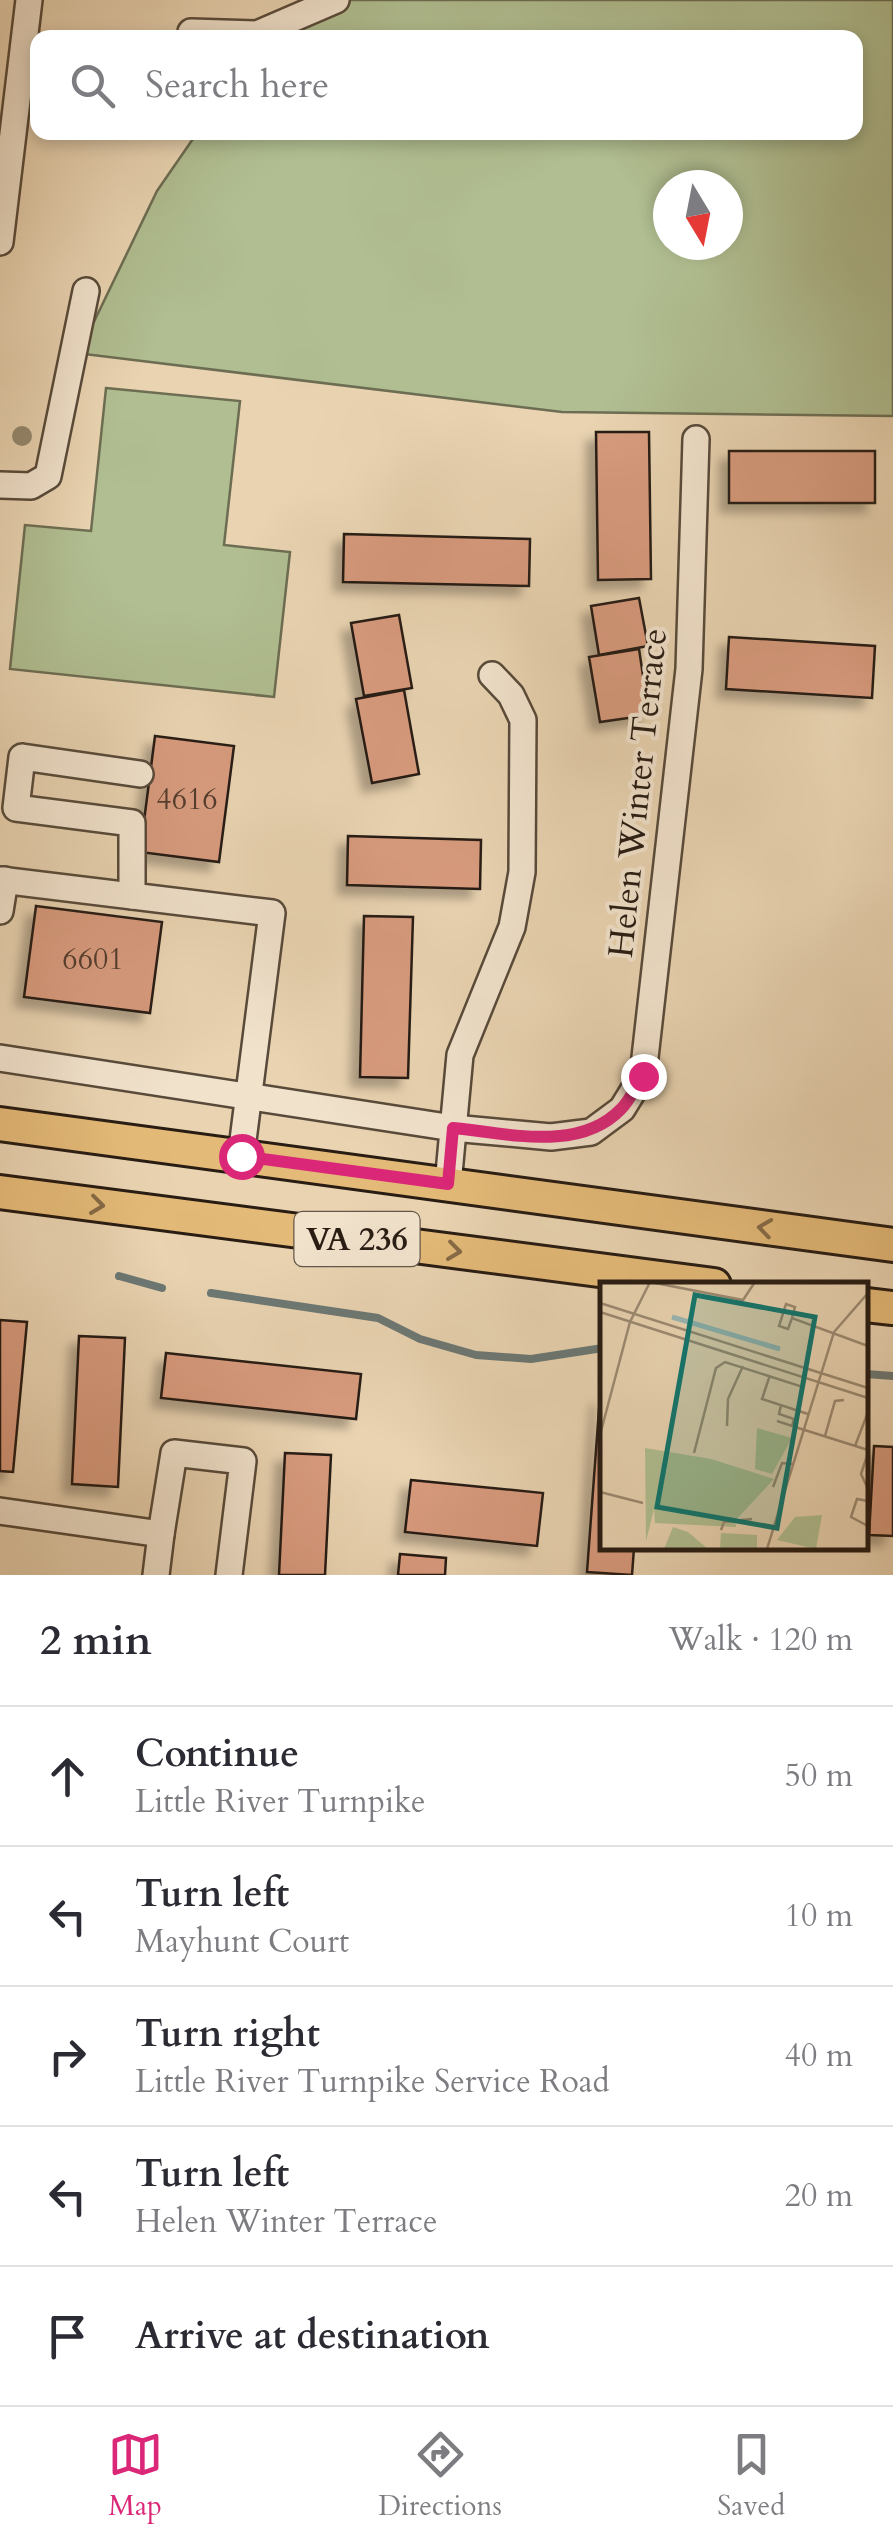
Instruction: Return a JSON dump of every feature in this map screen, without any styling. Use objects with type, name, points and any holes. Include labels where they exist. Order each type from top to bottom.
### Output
[{"type":"main road","name":"VA 236","points":[[0,1124],[893,1246]]},
{"type":"main road","name":"VA 236","points":[[0,1192],[691,1282]]},
{"type":"main road","points":[[868,1305],[893,1308]]},
{"type":"street","points":[[0,242],[28,0]]},
{"type":"street","points":[[271,30],[336,0]]},
{"type":"street","points":[[0,485],[30,486],[48,476],[86,291]]},
{"type":"street","name":"Helen Winter Terrace","points":[[453,1128],[551,1137],[591,1132],[622,1109],[643,1076],[689,670],[696,439]]},
{"type":"street","points":[[448,1184],[460,1055],[512,928],[522,872],[523,720],[511,695],[492,675]]},
{"type":"street","points":[[132,896],[132,824],[16,808],[11,756],[140,774]]},
{"type":"street","points":[[0,911],[2,880],[272,913],[241,1156]]},
{"type":"street","points":[[0,1058],[453,1128]]},
{"type":"street","points":[[156,1575],[174,1452],[242,1461],[229,1575]]},
{"type":"street","points":[[0,1511],[161,1534]]},
{"type":"green space","points":[[312,0],[893,0],[893,416],[562,412],[84,354],[90,330],[157,191],[192,140],[863,140],[863,30],[278,30]]},
{"type":"green space","points":[[106,388],[240,401],[224,545],[290,552],[274,697],[10,669],[25,525],[91,531]]},
{"type":"building","points":[[596,432],[649,432],[651,579],[598,580]]},
{"type":"building","points":[[729,451],[875,451],[875,503],[729,503]]},
{"type":"building","points":[[344,534],[530,539],[529,586],[343,582]]},
{"type":"building","points":[[639,598],[648,646],[599,655],[591,606]]},
{"type":"building","points":[[399,615],[412,688],[364,696],[351,623]]},
{"type":"building","points":[[729,637],[875,646],[872,698],[726,689]]},
{"type":"building","points":[[639,649],[649,715],[600,722],[589,657]]},
{"type":"building","points":[[404,690],[419,774],[372,783],[356,699]]},
{"type":"building","points":[[155,736],[234,746],[219,862],[140,852]]},
{"type":"building","points":[[348,836],[481,840],[480,889],[347,885]]},
{"type":"building","points":[[36,906],[162,922],[150,1013],[24,997]]},
{"type":"building","points":[[364,916],[413,917],[408,1078],[360,1077]]},
{"type":"building","points":[[0,1320],[27,1322],[13,1472],[0,1471]]},
{"type":"building","points":[[79,1336],[125,1338],[118,1487],[72,1484]]},
{"type":"building","points":[[166,1353],[361,1374],[356,1419],[161,1398]]},
{"type":"building","points":[[600,1396],[600,1550],[634,1550],[632,1575],[587,1572]]},
{"type":"building","points":[[874,1446],[893,1447],[893,1536],[869,1535]]},
{"type":"building","points":[[285,1453],[331,1455],[325,1575],[279,1575]]},
{"type":"building","points":[[411,1480],[543,1493],[537,1546],[405,1532]]},
{"type":"building","points":[[400,1554],[446,1558],[445,1575],[398,1575]]},
{"type":"waterway","points":[[119,1276],[162,1288]]},
{"type":"waterway","points":[[211,1293],[378,1318],[420,1339],[476,1355],[531,1359],[600,1348]]},
{"type":"waterway","points":[[868,1374],[893,1376]]},
{"type":"route","points":[[241,1156],[448,1184],[453,1128],[551,1137],[591,1132],[622,1109],[643,1076]]}]
